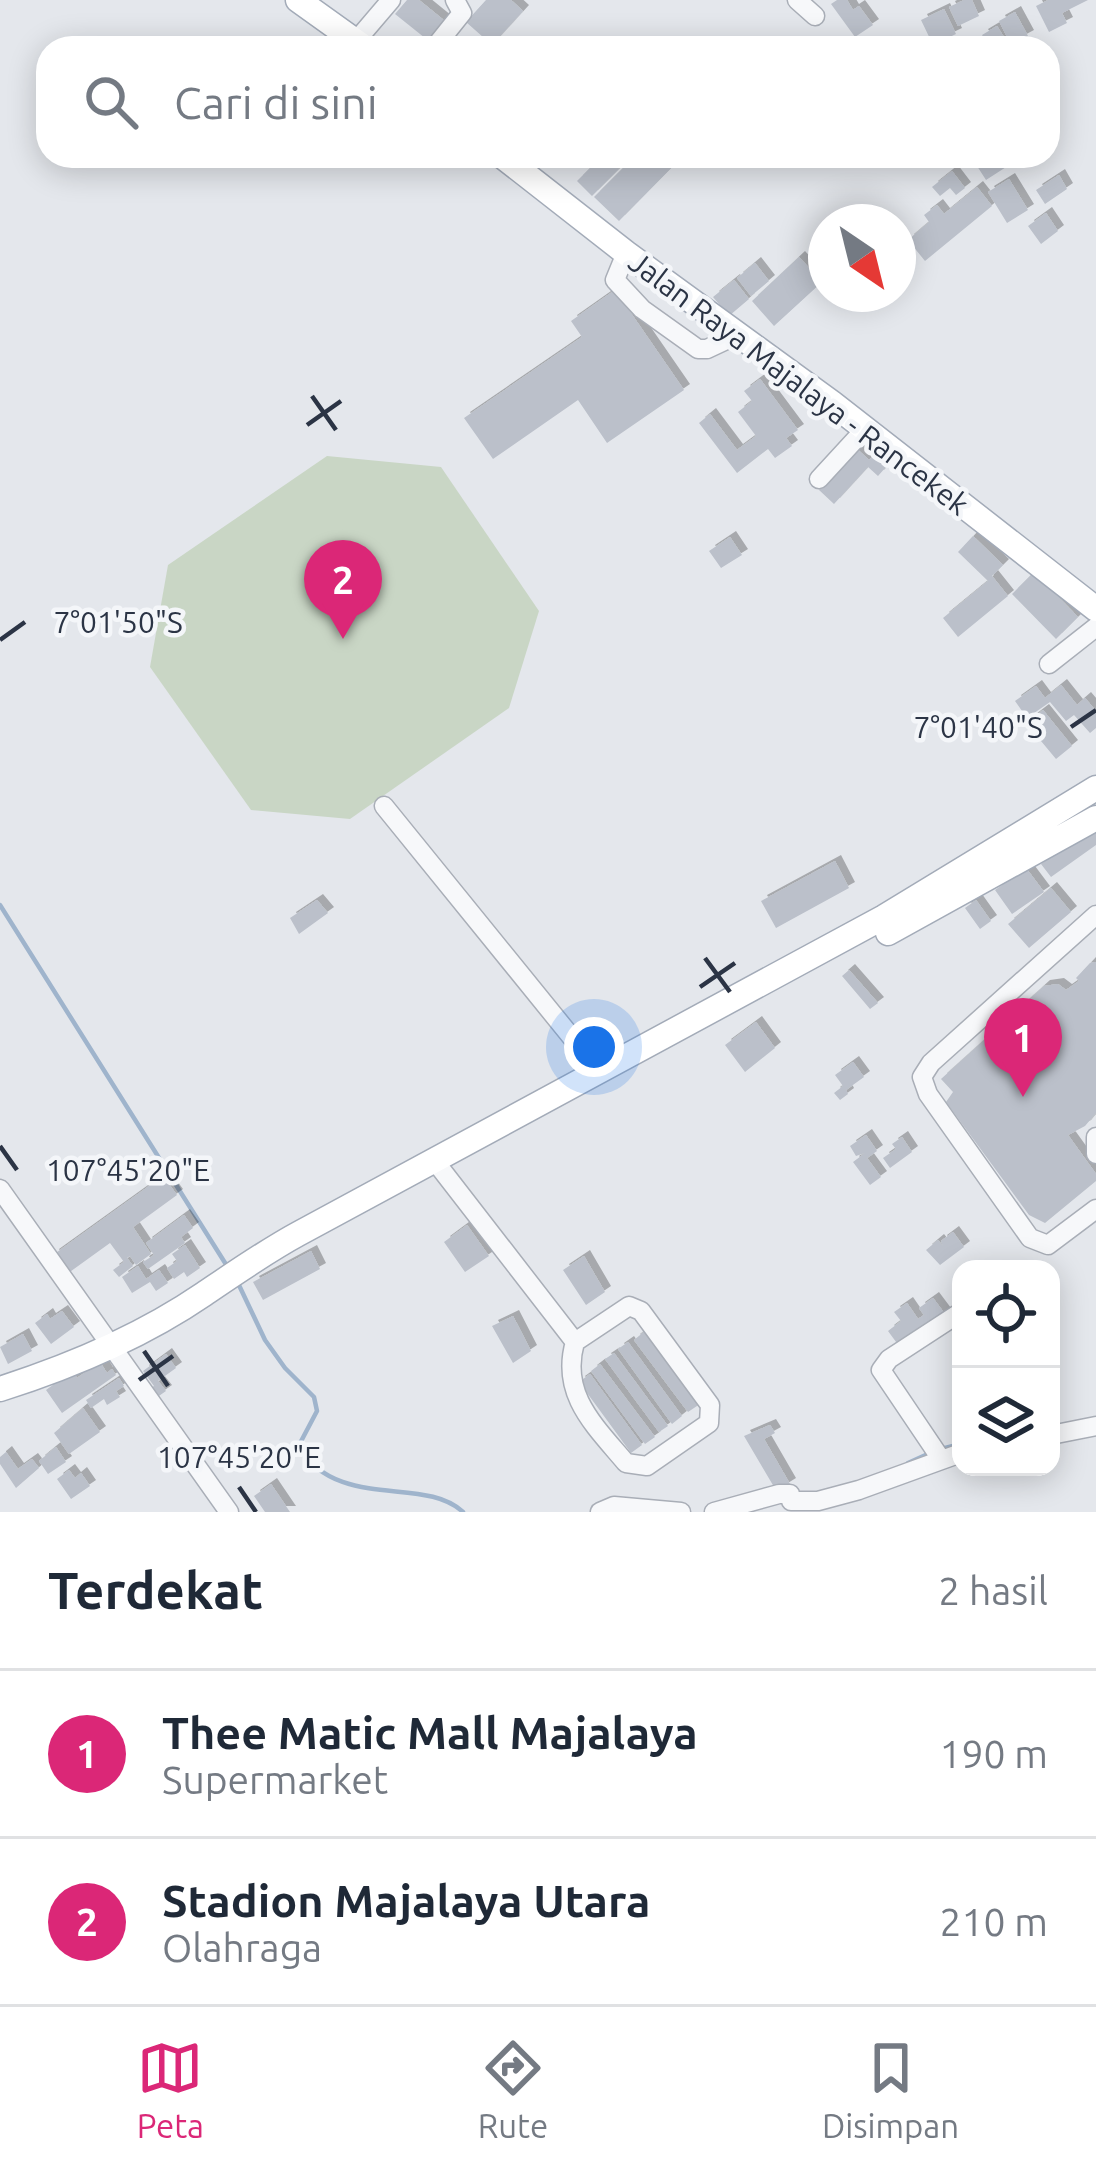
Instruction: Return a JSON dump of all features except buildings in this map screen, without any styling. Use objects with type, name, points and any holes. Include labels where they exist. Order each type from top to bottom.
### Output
[{"type":"main road","points":[[298,0],[348,36]]},
{"type":"main road","name":"Jalan Raya Majalaya - Rancekek","points":[[524,168],[626,253],[866,430],[1096,609]]},
{"type":"main road","points":[[0,1389],[111,1345],[206,1293],[232,1285],[599,1071],[884,917],[1096,788]]},
{"type":"main road","points":[[438,1166],[1096,818]]},
{"type":"street","points":[[367,36],[391,0]]},
{"type":"street","points":[[445,36],[462,13],[455,0]]},
{"type":"street","points":[[797,0],[815,16]]},
{"type":"street","points":[[626,253],[615,280],[642,309],[698,349],[739,334]]},
{"type":"street","points":[[820,479],[866,430]]},
{"type":"street","points":[[1049,664],[1096,627]]},
{"type":"street","points":[[384,806],[599,1071]]},
{"type":"street","points":[[1096,915],[931,1063],[922,1077],[928,1094],[1030,1238],[1048,1246],[1096,1209]]},
{"type":"street","points":[[1096,1137],[1096,1154]]},
{"type":"street","points":[[438,1166],[575,1342]]},
{"type":"street","points":[[0,1189],[229,1512]]},
{"type":"street","points":[[636,1306],[710,1405],[709,1423],[647,1466],[626,1463],[580,1408],[569,1361],[575,1342],[636,1306]]},
{"type":"street","points":[[714,1512],[779,1494],[790,1494],[790,1502],[812,1506],[859,1490],[942,1450],[881,1370],[889,1359],[952,1318]]},
{"type":"street","points":[[1060,1433],[1096,1426]]},
{"type":"street","points":[[600,1512],[614,1506],[681,1512]]},
{"type":"green space","points":[[327,456],[441,467],[539,611],[509,708],[350,819],[251,810],[150,667],[168,565]]},
{"type":"waterway","points":[[0,905],[227,1266]]},
{"type":"waterway","points":[[237,1281],[265,1340],[314,1397],[317,1411],[298,1447],[316,1467],[358,1486],[427,1495],[463,1512]]},
{"type":"waterway","points":[[941,1449],[952,1446]]},
{"type":"waterway","points":[[908,1463],[930,1453]]},
{"type":"place","name":"Stadion Majalaya Utara","points":[[343,639]]},
{"type":"place","name":"Thee Matic Mall Majalaya","points":[[1023,1097]]}]
